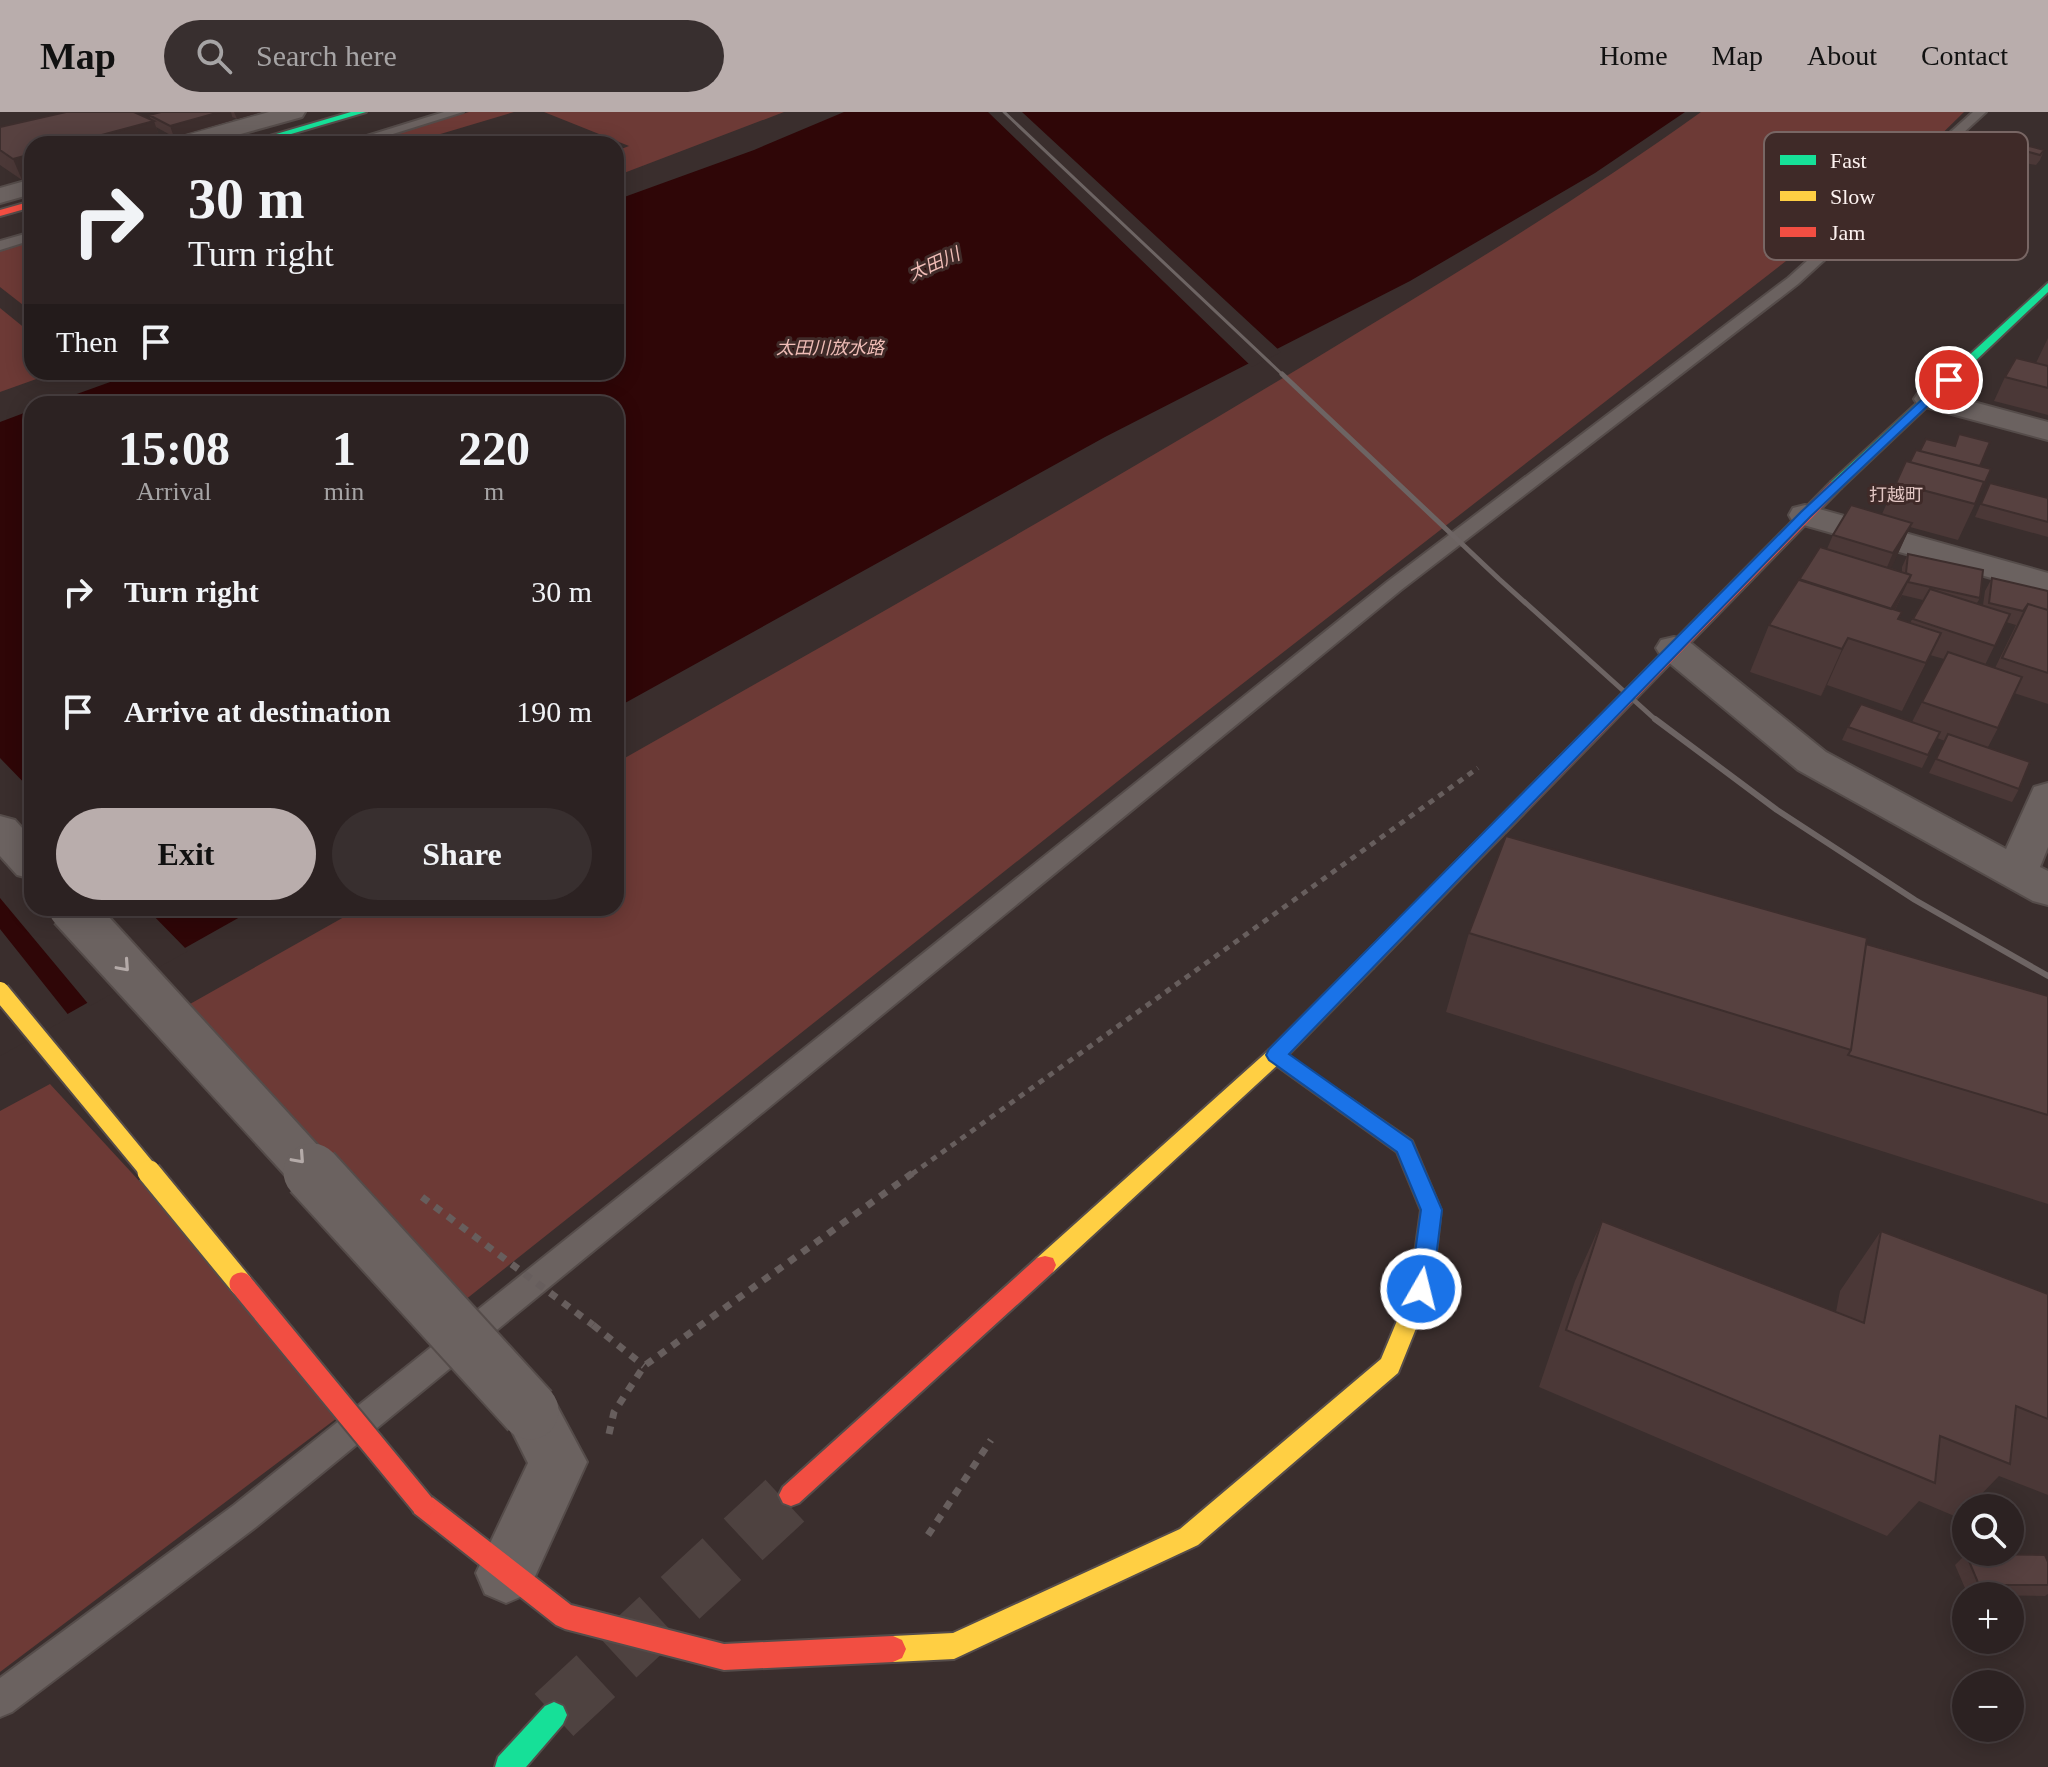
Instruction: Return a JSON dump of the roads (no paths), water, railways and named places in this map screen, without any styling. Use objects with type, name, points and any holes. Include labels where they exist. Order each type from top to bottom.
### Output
[{"type":"street","points":[[208,136],[294,112]]},
{"type":"street","points":[[276,136],[361,112]]},
{"type":"street","points":[[0,194],[24,187]]},
{"type":"street","points":[[0,213],[24,206]]},
{"type":"street","points":[[791,1495],[1276,1055],[1805,515],[2048,286]]},
{"type":"street","points":[[1929,399],[2048,431]]},
{"type":"street","points":[[1805,515],[2048,584]]},
{"type":"street","points":[[1674,648],[1812,761],[2033,881],[2048,796]]},
{"type":"street","points":[[0,830],[24,856]]},
{"type":"street","points":[[78,916],[530,1411],[558,1462],[506,1573]]},
{"type":"street","points":[[0,991],[423,1505],[506,1573],[565,1616],[724,1657],[954,1646],[1189,1537],[1390,1366],[1421,1289],[1431,1210],[1405,1147],[1276,1055]]},
{"type":"street","points":[[508,1767],[554,1715]]},
{"type":"lane","points":[[374,136],[457,112]]},
{"type":"lane","points":[[1958,132],[1980,112]]},
{"type":"lane","points":[[0,246],[24,238]]},
{"type":"lane","points":[[0,1700],[245,1516],[1394,586],[1793,281],[1816,260]]},
{"type":"water","name":"太田川放水路","points":[[844,112],[1685,112],[1595,173],[1410,281],[1105,437],[624,704],[624,396],[71,396],[116,380],[624,380],[624,197],[754,150]]},
{"type":"water","points":[[24,413],[24,916],[242,916],[0,1052],[0,422]]},
{"type":"tunnel","points":[[554,1715],[791,1495]]},
{"type":"railway","points":[[1004,112],[1284,376]]},
{"type":"railway","points":[[1282,374],[1499,579],[1657,721]]},
{"type":"railway","points":[[1655,719],[1777,810],[1915,900],[2048,976]]},
{"type":"district","name":"打越町","points":[[1896,495]]},
{"type":"water label","name":"太田川","points":[[934,264]]}]
